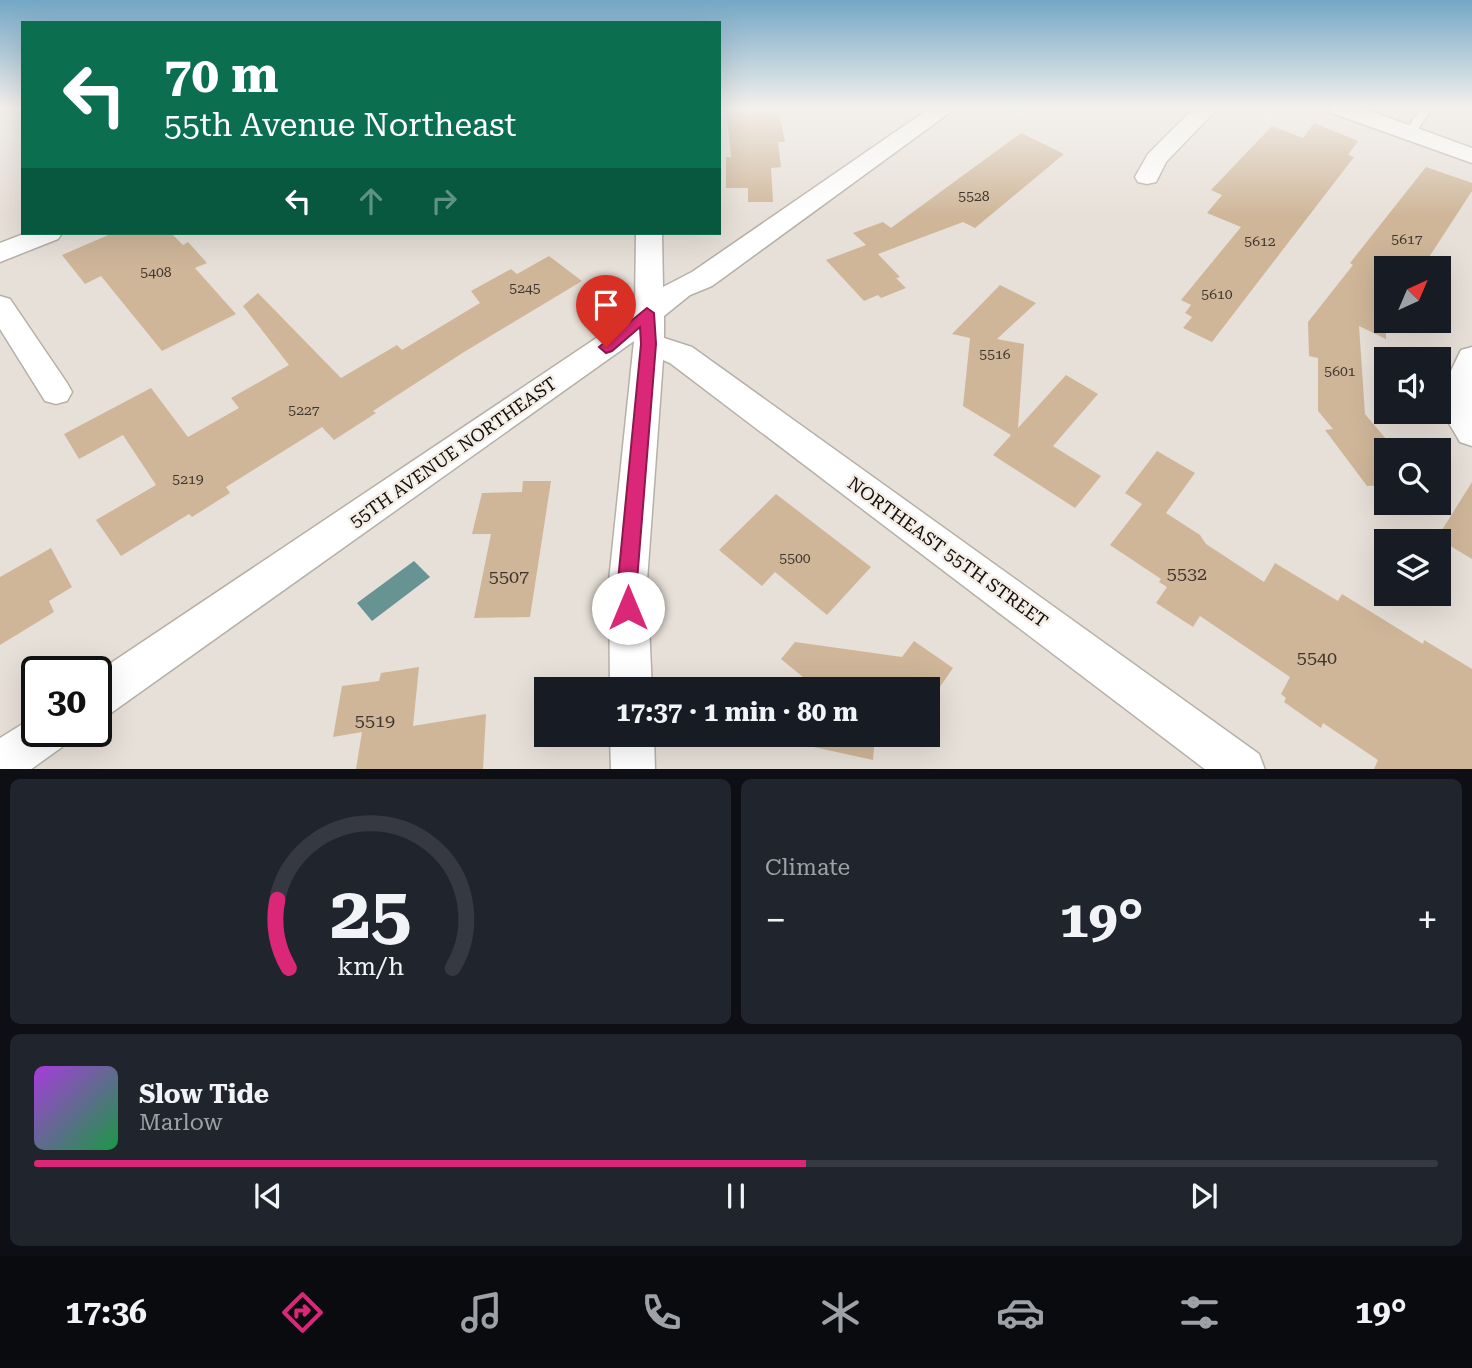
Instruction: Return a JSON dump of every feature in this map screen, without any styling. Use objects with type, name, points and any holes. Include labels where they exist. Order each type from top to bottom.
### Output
[{"type":"street","name":"55TH AVENUE NORTHEAST","points":[[112,687],[606,347],[648,329],[680,288],[702,279],[894,144]]},
{"type":"street","points":[[1147,177],[1156,159],[1171,144]]},
{"type":"street","points":[[1439,144],[1472,156]]},
{"type":"street","points":[[0,253],[44,235]]},
{"type":"street","points":[[631,677],[628,581],[648,329],[649,235]]},
{"type":"street","points":[[0,306],[56,392]]},
{"type":"street","name":"NORTHEAST 55TH STREET","points":[[648,329],[1243,769]]},
{"type":"street","points":[[1472,358],[1456,408],[1472,433]]},
{"type":"street","points":[[0,764],[25,747]]},
{"type":"street","points":[[632,747],[633,769]]},
{"type":"water","points":[[414,561],[430,577],[372,621],[357,603]]},
{"type":"building","points":[[730,144],[778,144],[781,167],[771,168],[773,202],[748,202],[748,188],[726,188],[726,157],[731,157]]},
{"type":"building","points":[[1006,144],[1043,144],[1064,154],[975,228],[963,222],[878,254],[900,277],[896,278],[906,288],[881,298],[878,295],[864,301],[826,260],[866,245],[853,233],[883,222],[891,228]]},
{"type":"building","points":[[1255,144],[1356,144],[1348,155],[1354,157],[1212,342],[1183,328],[1192,317],[1185,313],[1191,305],[1181,300],[1241,227],[1207,213],[1222,195],[1211,190]]},
{"type":"building","points":[[1426,167],[1472,183],[1472,191],[1430,256],[1374,256],[1374,333],[1386,333],[1386,339],[1359,326],[1365,414],[1385,438],[1374,438],[1374,486],[1367,486],[1325,430],[1333,429],[1318,411],[1318,358],[1309,356],[1308,322],[1353,265],[1350,263]]},
{"type":"building","points":[[108,235],[173,235],[183,245],[188,242],[207,263],[195,268],[236,314],[162,351],[101,276],[85,284],[62,255]]},
{"type":"building","points":[[549,256],[582,281],[464,352],[373,411],[376,413],[334,440],[322,427],[226,487],[230,493],[192,517],[189,514],[121,556],[96,520],[156,485],[123,435],[79,459],[64,434],[151,388],[188,437],[239,408],[231,398],[289,365],[243,306],[258,293],[341,378],[397,345],[402,350],[480,303],[471,291],[511,269],[517,274]]},
{"type":"building","points":[[1000,285],[1036,303],[997,339],[1024,344],[1018,428],[1066,375],[1098,394],[1053,446],[1101,476],[1075,508],[993,455],[1011,435],[963,406],[970,338],[952,334]]},
{"type":"building","points":[[1157,451],[1195,473],[1166,513],[1200,535],[1206,544],[1264,582],[1275,563],[1338,601],[1342,594],[1423,644],[1424,640],[1472,669],[1472,769],[1374,769],[1378,760],[1323,723],[1321,728],[1284,702],[1286,698],[1281,694],[1290,677],[1200,616],[1193,627],[1156,603],[1167,587],[1159,582],[1161,579],[1110,545],[1142,504],[1125,493]]},
{"type":"building","points":[[523,481],[551,481],[530,617],[474,618],[491,534],[472,534],[482,493],[522,492]]},
{"type":"building","points":[[1472,482],[1472,559],[1451,546],[1451,529],[1443,529]]},
{"type":"building","points":[[776,494],[871,567],[827,615],[775,572],[762,586],[719,550]]},
{"type":"building","points":[[51,548],[72,587],[49,601],[54,612],[0,645],[0,577]]},
{"type":"building","points":[[914,641],[953,668],[940,687],[940,677],[803,677],[781,659],[795,642],[902,657]]},
{"type":"building","points":[[419,667],[413,726],[486,714],[483,769],[356,769],[362,732],[333,737],[342,686],[379,681],[381,673]]},
{"type":"building","points":[[814,747],[874,747],[873,760]]},
{"type":"route","points":[[606,347],[647,313],[649,344],[628,581],[628,608]]}]
